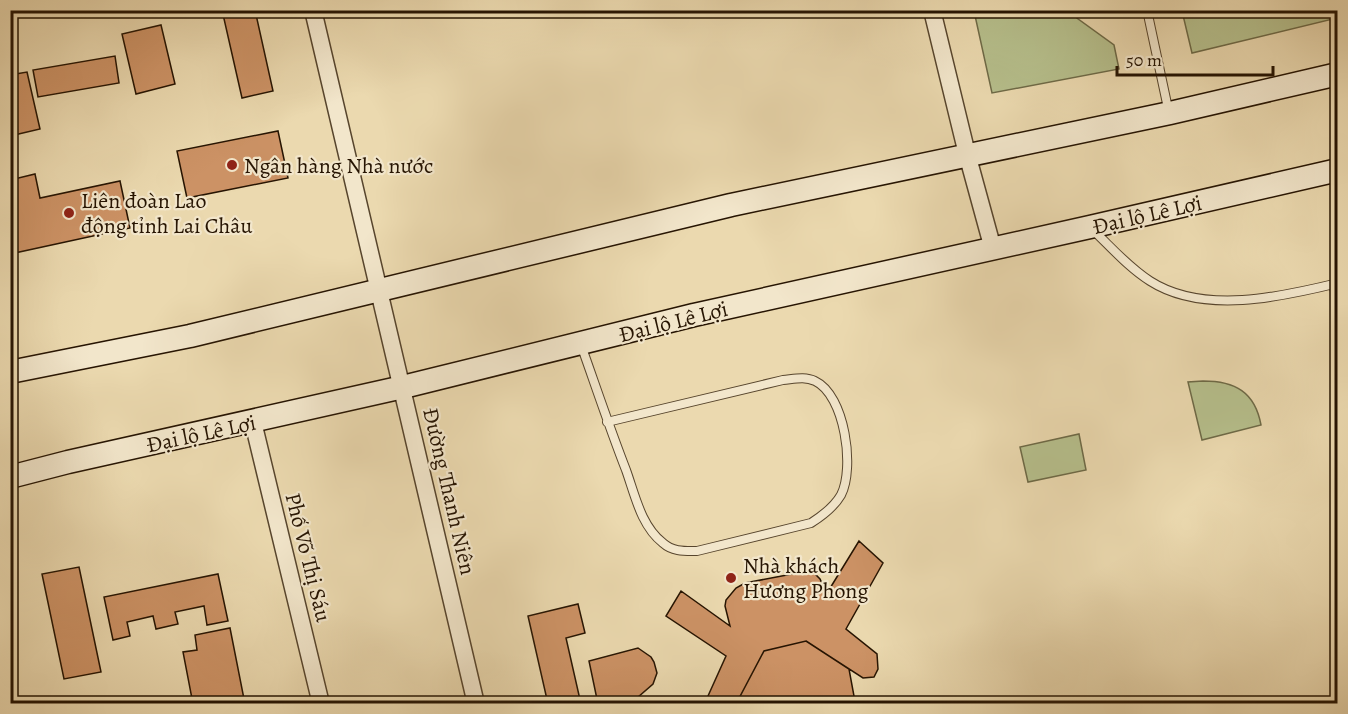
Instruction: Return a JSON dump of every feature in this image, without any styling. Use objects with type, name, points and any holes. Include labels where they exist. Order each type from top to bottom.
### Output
[{"type":"main road","points":[[10,372],[190,336],[731,204],[1170,113],[1338,74]]},
{"type":"main road","name":"Đại lộ Lê Lợi","points":[[10,477],[403,387],[694,315],[1338,170]]},
{"type":"street","name":"Đường Thanh Niên","points":[[313,10],[476,704]]},
{"type":"street","points":[[932,10],[993,249]]},
{"type":"street","name":"Phố Võ Thị Sáu","points":[[253,422],[318,703]]},
{"type":"lane","points":[[1138,10],[1149,22]]},
{"type":"lane","points":[[1147,10],[1170,113]]},
{"type":"lane","points":[[1090,227],[1130,267],[1152,282],[1178,294],[1234,301],[1257,299],[1335,283],[1338,302]]},
{"type":"lane","points":[[581,343],[607,422],[643,518],[662,543],[672,549],[683,552],[697,551],[811,523],[822,516],[841,495],[847,477],[848,462],[844,436],[835,404],[831,393],[814,380],[804,378],[783,380],[607,422]]},
{"type":"green space","points":[[1337,10],[1337,18],[1192,53],[1182,11]]},
{"type":"green space","points":[[974,11],[1067,11],[1114,45],[1119,69],[992,93]]},
{"type":"green space","points":[[1188,382],[1225,383],[1242,391],[1254,404],[1261,425],[1202,440]]},
{"type":"green space","points":[[1079,434],[1086,470],[1028,482],[1020,447]]},
{"type":"building","points":[[222,10],[255,10],[273,91],[242,98]]},
{"type":"building","points":[[161,25],[175,84],[136,94],[122,34]]},
{"type":"building","points":[[115,56],[119,83],[38,97],[33,70]]},
{"type":"building","points":[[27,72],[40,129],[10,136],[10,75]]},
{"type":"building","name":"Ngân hàng Nhà nước","points":[[278,131],[288,178],[187,198],[177,151]]},
{"type":"building","name":"Liên đoàn Lao động tỉnh Lai Châu","points":[[35,174],[40,198],[120,181],[130,228],[10,254],[10,180]]},
{"type":"building","points":[[859,541],[883,563],[846,629],[877,654],[878,669],[874,677],[863,678],[806,641],[764,651],[736,704],[706,704],[726,656],[666,616],[681,591],[730,626],[725,606],[726,600],[736,588],[745,583],[812,571],[820,579],[824,588],[824,598]]},
{"type":"building","points":[[79,567],[101,672],[64,679],[42,574]]},
{"type":"building","points":[[218,574],[228,621],[207,625],[204,606],[175,612],[178,624],[156,629],[153,616],[127,622],[130,636],[113,640],[104,597]]},
{"type":"building","points":[[578,604],[585,633],[566,638],[581,704],[548,704],[528,616]]},
{"type":"building","points":[[230,628],[245,704],[193,704],[183,652],[197,650],[195,635]]},
{"type":"building","points":[[806,641],[849,669],[854,696],[849,704],[736,704],[764,651]]},
{"type":"building","points":[[638,648],[654,662],[657,673],[653,684],[638,697],[610,704],[598,704],[589,661]]},
{"type":"place","name":"Ngân hàng Nhà nước","points":[[232,165]]},
{"type":"place","name":"Liên đoàn Lao động tỉnh Lai Châu","points":[[69,213]]},
{"type":"place","name":"Nhà khách Hương Phong","points":[[731,578]]}]
